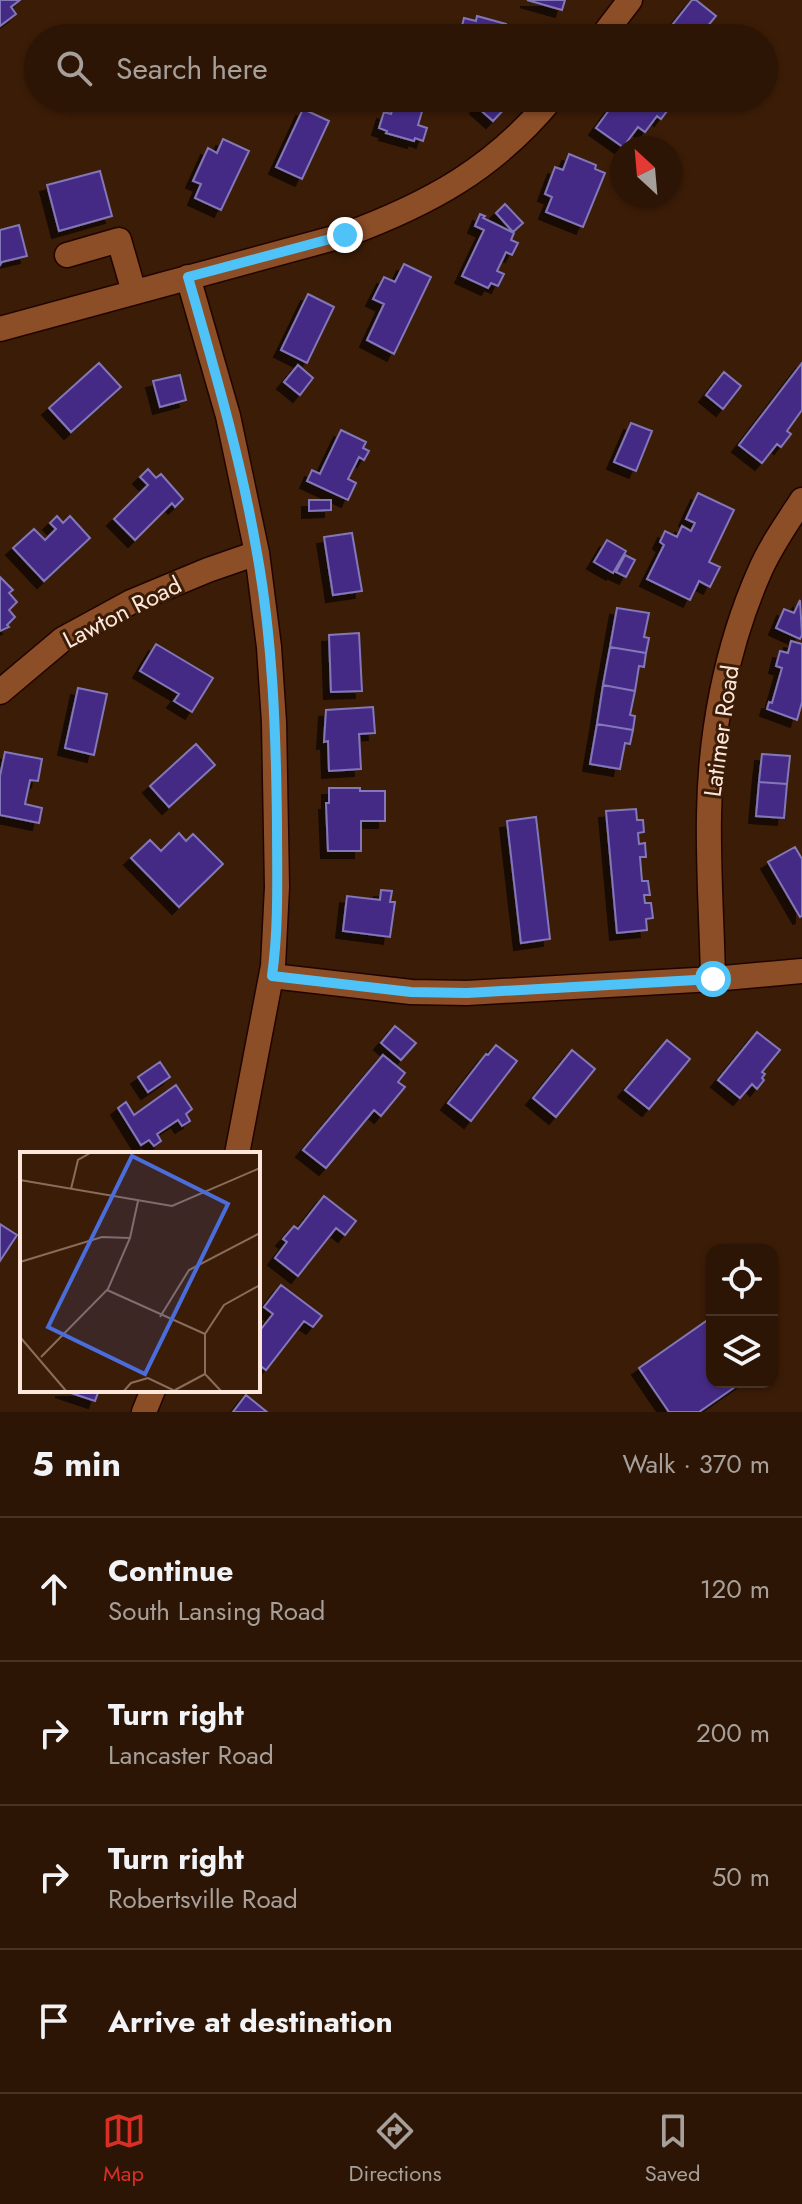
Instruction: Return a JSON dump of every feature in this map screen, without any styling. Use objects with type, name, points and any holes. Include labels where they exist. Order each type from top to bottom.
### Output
[{"type":"street","points":[[612,24],[630,0]]},
{"type":"street","points":[[0,329],[345,235],[395,216],[429,200],[496,156],[540,112]]},
{"type":"street","points":[[67,255],[119,240],[134,292]]},
{"type":"street","points":[[188,277],[228,416],[257,553],[269,647],[274,722],[277,887],[272,976],[237,1152]]},
{"type":"street","name":"Latimer Road","points":[[713,979],[709,814],[721,699],[738,632],[758,574],[802,500]]},
{"type":"street","name":"Lawton Road","points":[[0,692],[63,639],[131,602],[257,553]]},
{"type":"street","points":[[272,976],[411,992],[467,993],[802,971]]},
{"type":"street","points":[[144,1412],[152,1392]]},
{"type":"building","points":[[0,0],[20,0],[11,7],[16,14],[0,26]]},
{"type":"building","points":[[527,0],[565,0],[562,10]]},
{"type":"building","points":[[692,0],[716,16],[709,24],[673,24]]},
{"type":"building","points":[[477,16],[506,24],[462,24],[464,18],[476,21]]},
{"type":"building","points":[[302,112],[310,112],[329,121],[302,179],[276,167]]},
{"type":"building","points":[[384,112],[422,112],[418,125],[427,128],[423,141],[386,133],[379,128]]},
{"type":"building","points":[[483,112],[501,112],[493,121]]},
{"type":"building","points":[[608,112],[666,112],[661,119],[657,116],[645,132],[638,127],[631,136],[610,138],[596,128]]},
{"type":"building","points":[[223,139],[249,151],[221,210],[195,198],[201,184],[193,181],[208,148],[217,153]]},
{"type":"building","points":[[569,154],[596,165],[595,169],[605,173],[583,227],[546,212],[552,197],[545,194],[555,167],[563,170]]},
{"type":"building","points":[[100,171],[112,216],[59,231],[47,185]]},
{"type":"building","points":[[505,204],[523,223],[513,232],[496,213]]},
{"type":"building","points":[[480,214],[514,233],[511,240],[518,243],[512,255],[506,252],[497,271],[504,274],[498,286],[491,283],[488,288],[462,276],[484,230],[475,226]]},
{"type":"building","points":[[19,225],[27,256],[0,265],[0,230]]},
{"type":"building","points":[[404,264],[431,277],[394,354],[367,340],[384,304],[373,299],[384,277],[395,282]]},
{"type":"building","points":[[308,294],[334,307],[307,363],[281,350]]},
{"type":"building","points":[[99,363],[121,387],[71,432],[49,408]]},
{"type":"building","points":[[802,363],[802,410],[787,431],[791,434],[781,447],[777,444],[762,463],[739,445]]},
{"type":"building","points":[[298,365],[313,378],[300,395],[284,382]]},
{"type":"building","points":[[724,372],[741,386],[723,409],[706,395]]},
{"type":"building","points":[[180,375],[186,400],[160,407],[153,381]]},
{"type":"building","points":[[631,423],[652,431],[636,471],[614,462]]},
{"type":"building","points":[[341,430],[366,442],[363,448],[369,451],[364,460],[359,457],[348,479],[356,483],[348,500],[307,481],[312,470],[320,474]]},
{"type":"building","points":[[148,469],[156,478],[161,474],[183,499],[175,507],[172,503],[135,540],[114,519],[148,485],[140,477]]},
{"type":"building","points":[[698,493],[734,510],[709,562],[720,567],[710,587],[699,581],[690,600],[647,579],[664,545],[660,542],[665,531],[677,537],[682,526],[691,531],[695,523],[686,519]]},
{"type":"building","points":[[309,500],[331,500],[331,510],[309,511]]},
{"type":"building","points":[[57,516],[63,523],[70,516],[90,538],[44,581],[13,548],[34,529],[45,540],[56,529],[50,523]]},
{"type":"building","points":[[352,533],[362,591],[333,595],[324,537]]},
{"type":"building","points":[[607,540],[626,551],[613,573],[594,562]]},
{"type":"building","points":[[625,555],[635,560],[626,577],[616,572]]},
{"type":"building","points":[[0,577],[13,590],[9,593],[17,602],[9,610],[15,617],[7,625],[9,627],[0,631]]},
{"type":"building","points":[[800,600],[800,639],[776,628],[784,609],[794,613]]},
{"type":"building","points":[[617,608],[649,613],[644,637],[649,638],[646,653],[610,647]]},
{"type":"building","points":[[359,633],[362,691],[331,692],[329,635]]},
{"type":"building","points":[[791,641],[802,644],[802,702],[797,720],[767,709],[769,702],[772,703],[782,668],[776,666],[780,651],[788,653]]},
{"type":"building","points":[[156,644],[213,678],[192,712],[174,701],[179,694],[140,671]]},
{"type":"building","points":[[610,647],[646,653],[644,667],[639,666],[635,691],[603,685]]},
{"type":"building","points":[[603,685],[635,691],[630,715],[635,716],[633,730],[597,724]]},
{"type":"building","points":[[78,688],[107,694],[94,755],[65,748]]},
{"type":"building","points":[[373,707],[375,733],[359,734],[361,769],[329,771],[328,741],[324,742],[326,710]]},
{"type":"building","points":[[597,724],[633,730],[630,744],[625,743],[620,769],[590,764]]},
{"type":"building","points":[[196,744],[215,765],[169,807],[150,786]]},
{"type":"building","points":[[5,752],[42,759],[38,781],[30,780],[25,804],[42,808],[39,823],[0,815],[0,776]]},
{"type":"building","points":[[762,754],[790,756],[787,784],[759,782]]},
{"type":"building","points":[[759,782],[787,784],[784,818],[756,816]]},
{"type":"building","points":[[329,788],[385,791],[385,821],[361,821],[361,851],[328,851],[326,803],[329,803]]},
{"type":"building","points":[[636,809],[637,820],[643,820],[644,832],[638,833],[639,844],[645,843],[646,857],[640,857],[642,881],[648,881],[650,895],[644,895],[645,903],[651,903],[653,918],[646,919],[647,930],[617,933],[606,811]]},
{"type":"building","points":[[536,817],[550,939],[521,943],[507,821]]},
{"type":"building","points":[[179,833],[186,841],[193,834],[223,864],[179,907],[131,858],[150,840],[161,851]]},
{"type":"building","points":[[795,847],[802,859],[800,917],[768,862]]},
{"type":"building","points":[[381,890],[392,891],[390,902],[395,902],[390,937],[343,931],[347,896],[380,900]]},
{"type":"building","points":[[395,1026],[416,1043],[401,1060],[381,1043]]},
{"type":"building","points":[[757,1032],[780,1050],[762,1072],[765,1074],[764,1080],[757,1089],[752,1084],[740,1098],[718,1080]]},
{"type":"building","points":[[667,1040],[690,1059],[649,1109],[625,1090]]},
{"type":"building","points":[[496,1045],[517,1061],[471,1121],[448,1103]]},
{"type":"building","points":[[572,1050],[595,1069],[556,1117],[533,1098]]},
{"type":"building","points":[[383,1055],[405,1073],[398,1082],[405,1087],[381,1116],[374,1110],[326,1168],[303,1150]]},
{"type":"building","points":[[160,1062],[170,1077],[148,1092],[138,1077]]},
{"type":"building","points":[[176,1085],[192,1109],[186,1114],[190,1121],[182,1126],[178,1120],[157,1134],[161,1141],[154,1146],[149,1140],[141,1145],[118,1108],[126,1102],[134,1115]]},
{"type":"building","points":[[324,1196],[356,1221],[345,1235],[336,1228],[298,1276],[275,1258],[287,1242],[283,1239],[294,1226],[298,1229]]},
{"type":"building","points":[[0,1224],[17,1235],[0,1261]]},
{"type":"building","points":[[281,1285],[322,1316],[313,1327],[304,1321],[266,1370],[260,1366],[260,1330],[273,1314],[264,1307]]},
{"type":"building","points":[[706,1321],[706,1388],[733,1388],[699,1412],[669,1412],[639,1368]]},
{"type":"building","points":[[68,1392],[98,1392],[95,1401]]},
{"type":"building","points":[[246,1395],[267,1412],[233,1412]]},
{"type":"route","points":[[345,235],[188,277],[228,416],[257,553],[269,647],[277,797],[277,887],[272,976],[411,992],[467,993],[713,979]]}]
